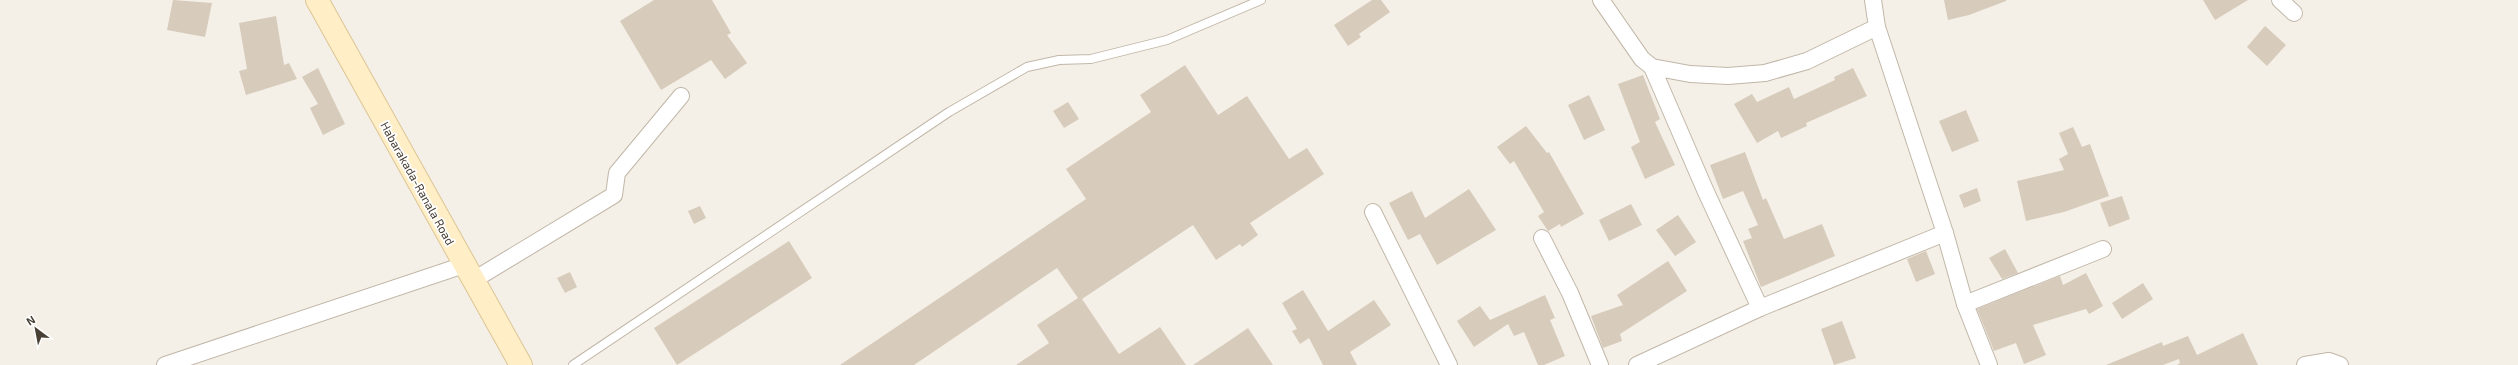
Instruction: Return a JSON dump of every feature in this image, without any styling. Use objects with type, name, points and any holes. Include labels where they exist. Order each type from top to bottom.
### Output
[{"type":"main road","name":"Habarakada-Ranala Road","points":[[317,0],[468,273],[521,365]]},
{"type":"street","points":[[1601,0],[1642,59],[1652,67],[1706,192],[1760,308]]},
{"type":"street","points":[[1873,0],[1877,27],[1945,233],[1965,304],[1989,365]]},
{"type":"street","points":[[2280,0],[2294,13]]},
{"type":"street","points":[[1652,67],[1690,74],[1728,76],[1765,72],[1807,61],[1877,27]]},
{"type":"street","points":[[165,365],[468,273],[614,195],[617,173],[682,96]]},
{"type":"street","points":[[1373,212],[1449,365]]},
{"type":"street","points":[[1637,365],[1760,308],[1945,233]]},
{"type":"street","points":[[1542,238],[1570,293],[1600,365]]},
{"type":"street","points":[[1965,304],[2102,249]]},
{"type":"street","points":[[2305,365],[2329,361],[2340,365]]},
{"type":"lane","points":[[573,365],[949,112],[1027,67],[1059,60],[1091,58],[1167,40],[1261,0]]},
{"type":"building","points":[[173,0],[212,3],[205,37],[167,30]]},
{"type":"building","points":[[654,0],[712,0],[731,33],[727,35],[747,63],[725,79],[711,60],[661,90],[620,21]]},
{"type":"building","points":[[1372,0],[1381,0],[1390,12],[1359,34],[1361,37],[1348,46],[1334,25]]},
{"type":"building","points":[[1944,0],[2006,1],[1969,15],[1948,20]]},
{"type":"building","points":[[2203,0],[2248,0],[2215,20]]},
{"type":"building","points":[[276,16],[284,65],[289,63],[297,79],[246,95],[239,71],[247,69],[239,23]]},
{"type":"building","points":[[2265,26],[2286,45],[2267,66],[2247,47]]},
{"type":"building","points":[[1185,65],[1218,115],[1247,96],[1289,159],[1307,148],[1324,174],[1250,223],[1258,235],[1242,247],[1240,244],[1216,260],[1193,225],[1082,299],[1119,354],[1160,327],[1186,365],[1016,365],[1049,343],[1037,325],[1078,298],[1057,268],[914,365],[840,365],[1086,199],[1066,169],[1151,112],[1140,95]]},
{"type":"building","points":[[318,68],[345,124],[323,135],[310,108],[318,104],[302,77]]},
{"type":"building","points":[[1853,68],[1867,96],[1806,123],[1807,126],[1781,138],[1778,131],[1757,143],[1734,104],[1752,94],[1757,102],[1789,87],[1794,99],[1835,80],[1834,77]]},
{"type":"building","points":[[1643,75],[1660,119],[1655,122],[1675,165],[1645,179],[1631,147],[1640,142],[1618,84]]},
{"type":"building","points":[[1589,95],[1605,130],[1584,140],[1568,105]]},
{"type":"building","points":[[1068,102],[1079,119],[1064,128],[1053,111]]},
{"type":"building","points":[[1966,110],[1979,141],[1952,152],[1939,121]]},
{"type":"building","points":[[1526,126],[1547,153],[1549,152],[1584,214],[1561,227],[1560,224],[1548,231],[1538,216],[1544,212],[1514,161],[1510,164],[1497,147]]},
{"type":"building","points":[[2073,127],[2082,147],[2090,144],[2109,196],[2064,212],[2026,221],[2017,181],[2064,170],[2059,159],[2068,154],[2059,133]]},
{"type":"building","points":[[1745,152],[1763,200],[1766,198],[1784,239],[1822,224],[1835,256],[1761,287],[1743,241],[1752,238],[1748,229],[1758,225],[1743,191],[1723,199],[1710,165]]},
{"type":"building","points":[[1977,188],[1981,201],[1964,208],[1959,195]]},
{"type":"building","points":[[1469,189],[1496,230],[1437,265],[1420,234],[1408,240],[1389,203],[1412,191],[1425,218]]},
{"type":"building","points":[[2122,196],[2130,219],[2109,227],[2100,203]]},
{"type":"building","points":[[1631,204],[1642,225],[1609,241],[1599,220]]},
{"type":"building","points":[[700,206],[706,218],[694,224],[688,211]]},
{"type":"building","points":[[1678,215],[1696,242],[1675,256],[1656,230]]},
{"type":"building","points":[[789,241],[812,278],[677,365],[654,328]]},
{"type":"building","points":[[2005,249],[2018,273],[2002,279],[1989,258]]},
{"type":"building","points":[[1926,251],[1935,274],[1916,282],[1907,259]]},
{"type":"building","points":[[1668,261],[1687,291],[1620,334],[1622,341],[1603,348],[1591,316],[1623,305],[1617,295]]},
{"type":"building","points":[[570,272],[577,287],[565,293],[557,278]]},
{"type":"building","points":[[2086,273],[2103,306],[2089,314],[2086,309],[2033,325],[2046,355],[2024,364],[2016,343],[1994,351],[1977,309],[2060,276],[2063,285]]},
{"type":"building","points":[[2143,283],[2153,299],[2122,319],[2112,303]]},
{"type":"building","points":[[1303,290],[1328,331],[1374,300],[1391,325],[1350,352],[1357,365],[1323,365],[1309,338],[1300,344],[1292,331],[1297,329],[1282,303]]},
{"type":"building","points":[[1545,295],[1555,318],[1550,320],[1565,356],[1544,365],[1538,365],[1524,332],[1514,336],[1508,324],[1474,347],[1457,321],[1480,306],[1490,320]]},
{"type":"building","points":[[1842,321],[1856,358],[1834,365],[1821,329]]},
{"type":"building","points":[[1248,328],[1273,365],[1193,365],[1229,341]]},
{"type":"building","points":[[2243,333],[2258,365],[2177,365],[2180,363],[2179,359],[2163,365],[2106,365],[2162,342],[2163,346],[2188,336],[2197,355]]}]
